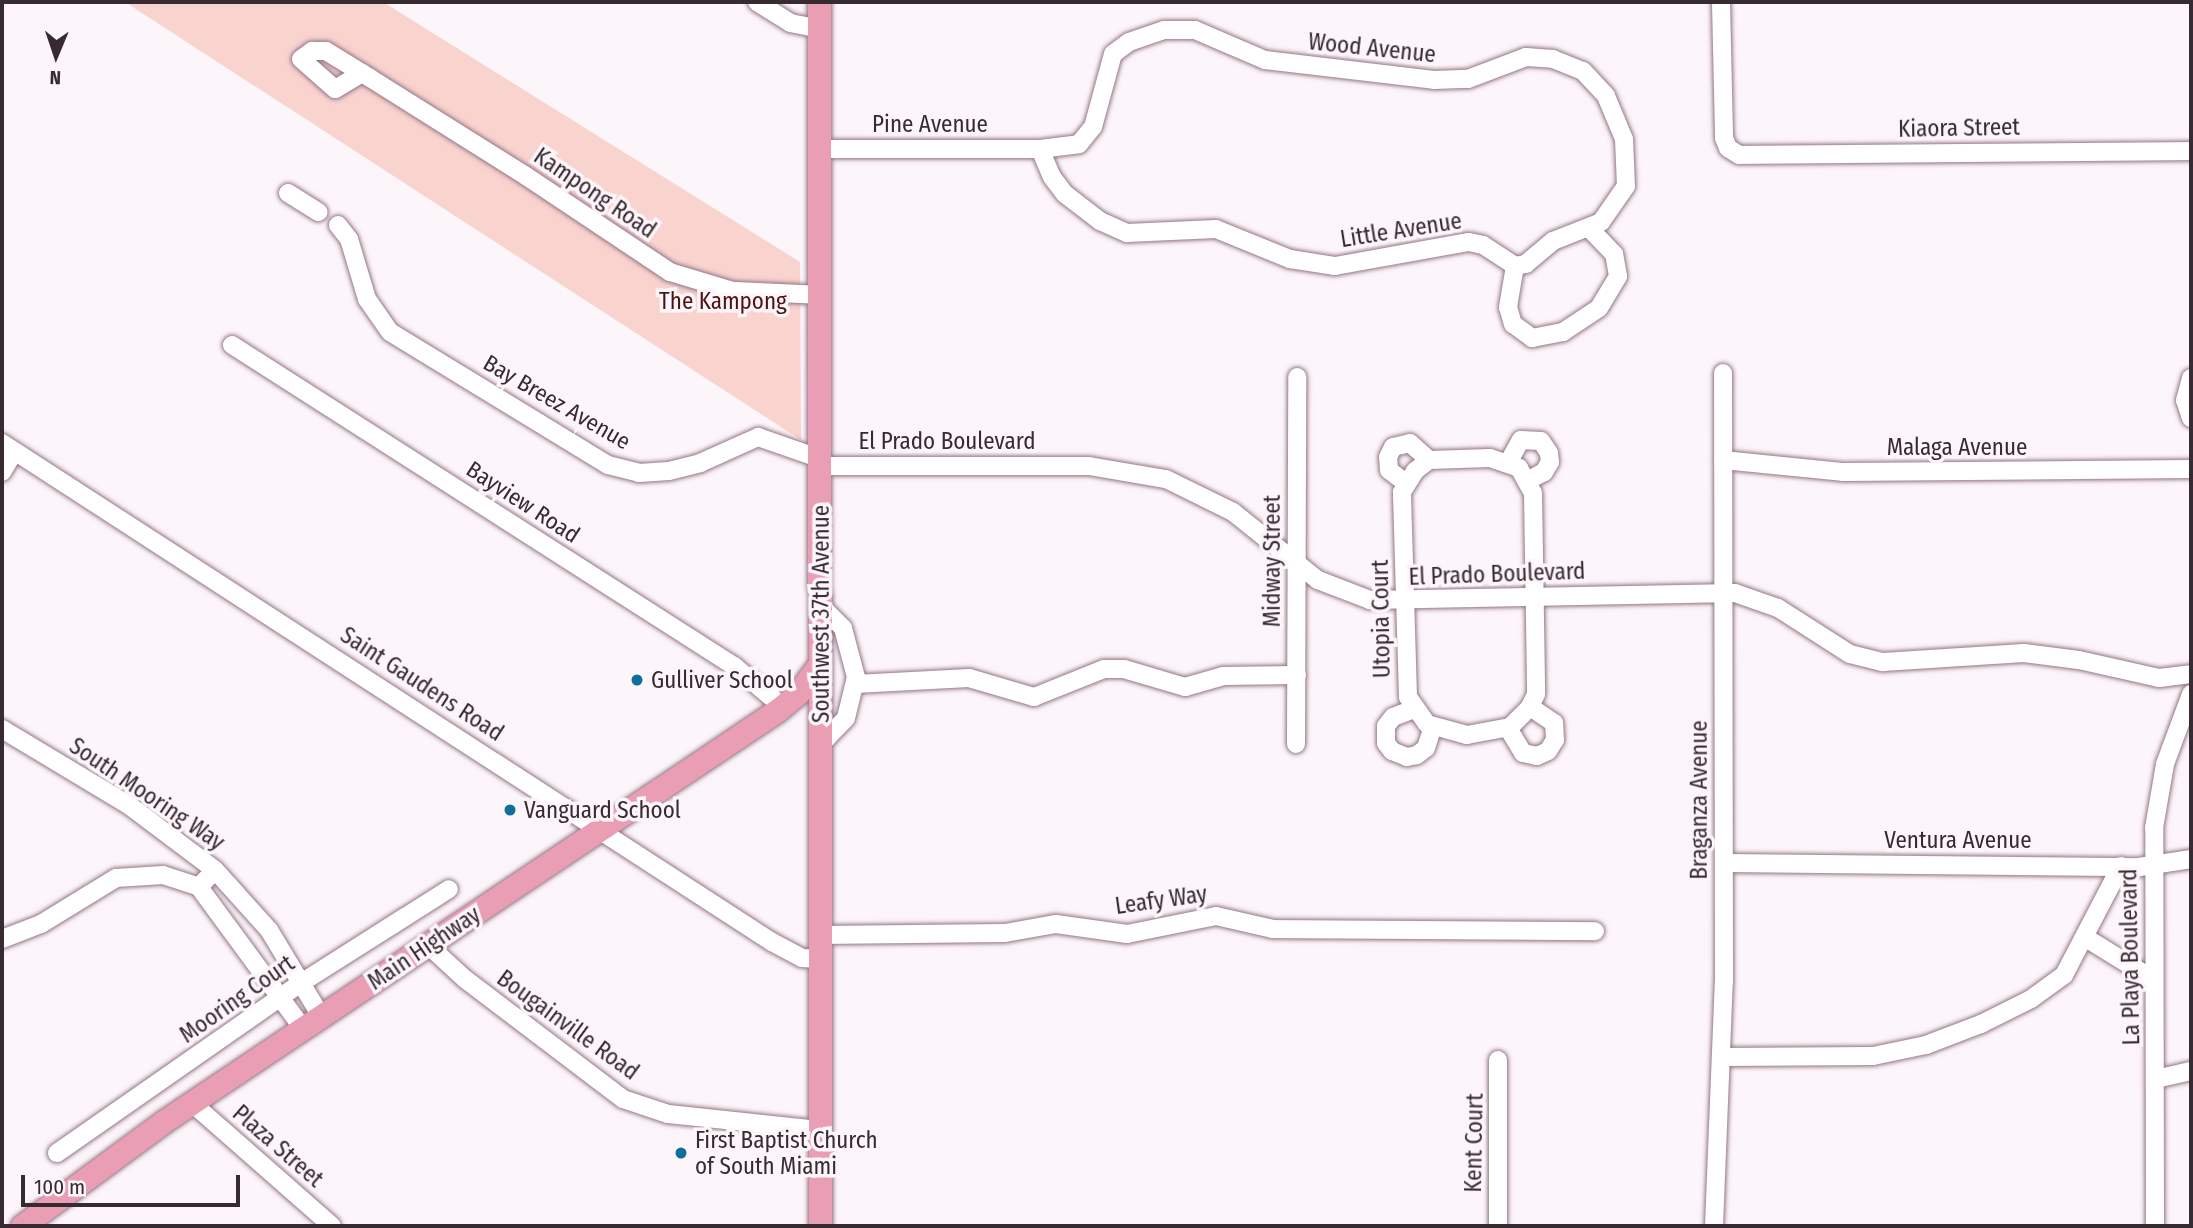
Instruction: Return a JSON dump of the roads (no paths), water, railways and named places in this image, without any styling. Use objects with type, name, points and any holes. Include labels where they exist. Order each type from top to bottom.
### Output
[{"type":"main road","name":"Southwest 37th Avenue","points":[[819,2],[820,1226]]},
{"type":"main road","name":"Main Highway","points":[[22,1226],[192,1103],[784,706],[820,664]]},
{"type":"main road","points":[[784,706],[802,709],[820,736]]},
{"type":"street","points":[[757,2],[790,23],[820,29]]},
{"type":"street","name":"Kiaora Street","points":[[1721,2],[1723,129],[1728,148],[1745,156],[2191,151]]},
{"type":"street","name":"Wood Avenue","points":[[1040,149],[1084,141],[1096,119],[1113,54],[1129,42],[1164,30],[1195,30],[1265,60],[1434,80],[1468,79],[1526,57],[1569,63],[1593,79],[1621,128],[1626,186],[1615,207],[1590,229],[1553,241],[1526,264],[1515,266]]},
{"type":"street","name":"Kampong Road","points":[[362,73],[670,272],[733,291],[820,295]]},
{"type":"street","name":"Pine Avenue","points":[[820,149],[1040,149]]},
{"type":"street","name":"Little Avenue","points":[[1040,149],[1052,177],[1065,194],[1100,221],[1127,233],[1216,229],[1290,259],[1335,267],[1469,242],[1483,245],[1515,266]]},
{"type":"street","points":[[288,193],[319,212]]},
{"type":"street","name":"Bay Breez Avenue","points":[[338,225],[349,239],[368,299],[390,332],[608,465],[639,473],[669,471],[700,463],[758,436],[821,463]]},
{"type":"street","points":[[1515,266],[1508,307],[1513,324],[1532,338],[1563,332],[1607,300],[1618,276],[1614,254],[1590,229]]},
{"type":"street","name":"Bayview Road","points":[[232,345],[734,666],[784,706]]},
{"type":"street","name":"Braganza Avenue","points":[[1714,1226],[1714,1124],[1721,1058],[1725,863],[1723,373]]},
{"type":"street","name":"Midway Street","points":[[1296,744],[1297,377]]},
{"type":"street","points":[[2191,378],[2185,400],[2191,418]]},
{"type":"street","points":[[1508,463],[1521,440],[1541,441],[1548,449],[1550,463],[1544,472],[1529,480]]},
{"type":"street","points":[[1429,460],[1410,443],[1393,447],[1388,457],[1389,470],[1406,483],[1429,460],[1490,458],[1508,463],[1529,480],[1534,500],[1536,694],[1531,707],[1508,728],[1477,736],[1433,727],[1414,709],[1388,722],[1384,736],[1392,751],[1406,757],[1417,755],[1426,748],[1433,727]]},
{"type":"street","points":[[2,472],[8,447]]},
{"type":"street","name":"Saint Gaudens Road","points":[[8,447],[772,942],[802,958],[819,959]]},
{"type":"street","name":"Malaga Avenue","points":[[1723,460],[1843,471],[2191,469]]},
{"type":"street","name":"El Prado Boulevard","points":[[821,463],[1032,464],[1121,469],[1199,492],[1233,512],[1318,580],[1359,597],[1406,602],[1723,594],[1762,600],[1840,649],[1883,662],[2024,653],[2079,660],[2159,678],[2191,674]]},
{"type":"street","name":"Utopia Court","points":[[1406,483],[1402,498],[1407,691],[1414,709]]},
{"type":"street","points":[[820,736],[846,718],[855,684],[846,635],[821,606]]},
{"type":"street","points":[[855,684],[969,678],[1034,697],[1104,669],[1124,669],[1185,687],[1223,676],[1297,675]]},
{"type":"street","name":"La Playa Boulevard","points":[[2155,1226],[2154,866],[2160,786],[2191,694]]},
{"type":"street","points":[[1508,728],[1523,753],[1537,756],[1548,751],[1555,740],[1554,723],[1531,707]]},
{"type":"street","name":"South Mooring Way","points":[[2,729],[130,806],[215,870],[262,920],[301,983],[313,1024]]},
{"type":"street","name":"Ventura Avenue","points":[[1725,863],[2154,866],[2191,859]]},
{"type":"street","points":[[1721,1058],[1841,1059],[1926,1045],[2044,991],[2064,975],[2086,938],[2121,866]]},
{"type":"street","points":[[199,887],[215,870]]},
{"type":"street","points":[[2,939],[32,929],[104,883],[125,876],[163,875],[199,887],[280,999],[313,1024]]},
{"type":"street","name":"Mooring Court","points":[[57,1153],[301,983],[449,889]]},
{"type":"street","name":"Leafy Way","points":[[819,934],[1005,933],[1056,924],[1127,934],[1216,916],[1273,929],[1408,933],[1595,931]]},
{"type":"street","points":[[2086,938],[2154,980]]},
{"type":"street","name":"Bougainville Road","points":[[428,945],[497,1004],[623,1099],[668,1114],[819,1130]]},
{"type":"street","name":"Kent Court","points":[[1497,1226],[1498,1060]]},
{"type":"street","points":[[2156,1079],[2191,1071]]},
{"type":"street","name":"Plaza Street","points":[[192,1103],[332,1226]]},
{"type":"place","name":"Gulliver School","points":[[637,680]]},
{"type":"place","name":"Vanguard School","points":[[510,810]]},
{"type":"place","name":"First Baptist Church of South Miami","points":[[681,1153]]},
{"type":"park label","name":"The Kampong","points":[[723,301]]}]
